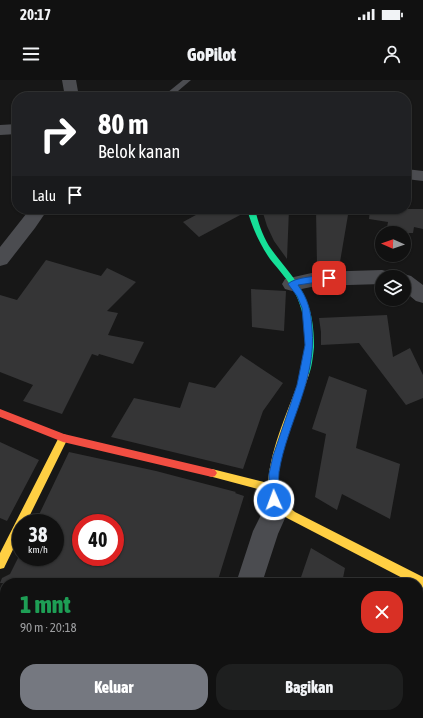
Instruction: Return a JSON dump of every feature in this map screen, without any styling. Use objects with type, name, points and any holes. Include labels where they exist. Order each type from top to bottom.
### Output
[{"type":"street","points":[[69,80],[71,92]]},
{"type":"street","points":[[0,130],[12,129]]},
{"type":"street","points":[[411,175],[423,176]]},
{"type":"street","points":[[0,259],[36,214]]},
{"type":"street","points":[[250,578],[276,498],[274,474],[278,456],[302,385],[310,345],[306,308],[300,294],[264,247],[256,231],[252,214]]},
{"type":"street","points":[[292,284],[316,279],[375,277]]},
{"type":"street","points":[[411,287],[423,296]]},
{"type":"street","points":[[0,413],[63,438],[156,459],[276,498],[291,515],[413,578]]},
{"type":"street","points":[[0,564],[63,438]]},
{"type":"lane","points":[[172,92],[187,80]]},
{"type":"building","points":[[411,209],[423,209],[423,229],[414,227],[413,233],[411,233],[411,226],[387,226],[388,222],[369,219],[370,214],[411,214]]},
{"type":"building","points":[[198,214],[242,214],[199,237],[183,222]]},
{"type":"building","points":[[263,214],[289,214],[287,259],[274,241]]},
{"type":"building","points":[[316,214],[348,214],[340,262],[345,268],[321,270],[317,265]]},
{"type":"building","points":[[46,260],[101,276],[107,268],[136,282],[107,311],[118,313],[108,335],[144,342],[133,364],[99,354],[98,356],[92,354],[62,414],[23,401],[33,385],[0,372],[0,295],[17,300]]},
{"type":"building","points":[[251,289],[286,291],[284,331],[252,327]]},
{"type":"building","points":[[387,315],[393,357],[410,348],[423,375],[423,398],[406,405],[359,343],[321,345],[319,318]]},
{"type":"building","points":[[241,355],[283,383],[263,411],[243,469],[111,437],[134,398],[180,408],[189,382],[215,388]]},
{"type":"building","points":[[329,376],[367,390],[356,448],[400,464],[390,519],[342,494],[337,510],[315,497],[326,434],[312,429]]},
{"type":"building","points":[[0,442],[39,460],[7,521],[0,518]]},
{"type":"building","points":[[69,452],[156,471],[236,492],[235,493],[244,496],[219,578],[2,578],[10,574],[14,566],[64,566],[64,514],[39,514]]},
{"type":"building","points":[[311,548],[345,568],[343,578],[301,578]]},
{"type":"traffic: fast","points":[[252,214],[262,240],[293,283],[304,305],[310,339],[308,362],[305,374]]},
{"type":"traffic: slow","points":[[305,374],[277,456],[273,488],[276,503],[291,515],[413,578]]},
{"type":"traffic: slow","points":[[0,564],[63,438]]},
{"type":"traffic: slow","points":[[212,473],[273,489]]},
{"type":"traffic: jam","points":[[0,413],[63,438],[212,473]]},
{"type":"route","points":[[274,500],[274,474],[278,456],[302,385],[310,345],[306,308],[300,294],[292,284],[329,278]]}]
